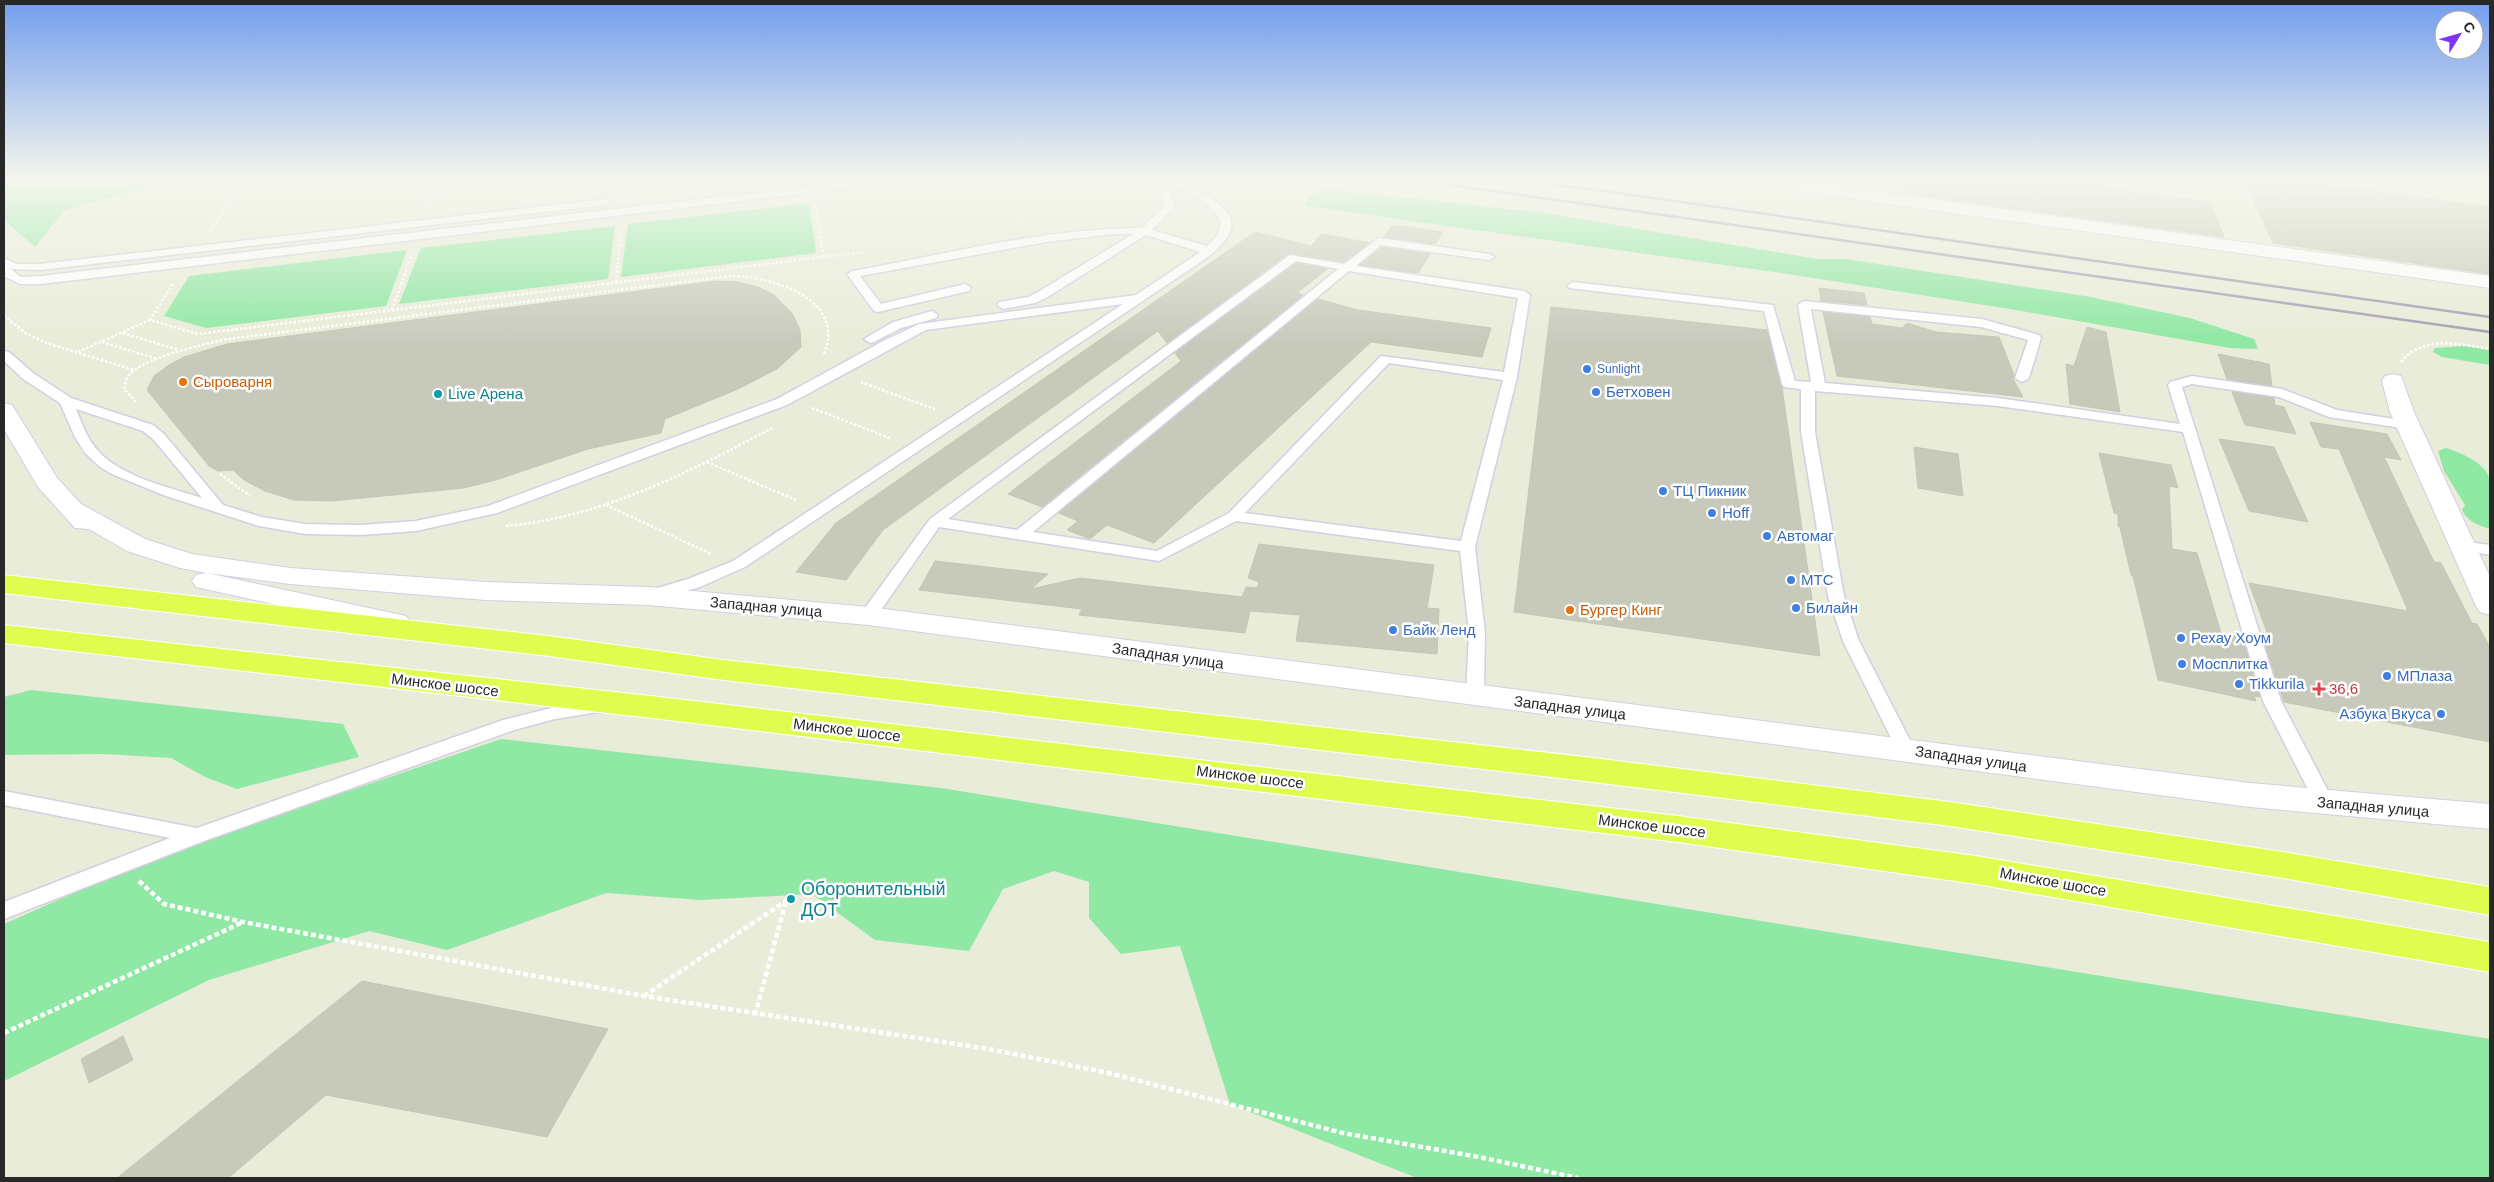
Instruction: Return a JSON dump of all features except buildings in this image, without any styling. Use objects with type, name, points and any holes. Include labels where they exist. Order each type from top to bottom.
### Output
[{"type":"highway","points":[[4,584],[466,636],[724,670],[1585,769],[1950,814],[2283,865],[2490,901]]},
{"type":"highway","name":"Минское шоссе","points":[[4,634],[1271,779],[1678,829],[1976,870],[2490,957]]},
{"type":"street","points":[[2137,233],[2490,282]]},
{"type":"street","points":[[2393,381],[2408,425],[2490,606]]},
{"type":"street","points":[[4,410],[47,482],[97,538],[122,554],[163,570],[302,603],[466,636]]},
{"type":"street","name":"Западная улица","points":[[73,510],[136,545],[189,562],[290,576],[486,591],[649,596],[868,616],[1475,696],[2325,804],[2490,817]]},
{"type":"lane","points":[[4,261],[15,267],[24,268],[334,233]]},
{"type":"lane","points":[[4,268],[6,274],[15,279],[25,281],[441,233]]},
{"type":"lane","points":[[966,288],[878,308],[853,274],[1046,239],[1094,233]]},
{"type":"lane","points":[[870,339],[897,325],[927,316],[1031,300],[1140,233]]},
{"type":"lane","points":[[1151,233],[1207,250]]},
{"type":"lane","points":[[649,596],[694,583],[739,564],[1185,268],[1219,240],[1223,233]]},
{"type":"lane","points":[[1019,536],[1380,241],[1489,257]]},
{"type":"lane","points":[[868,616],[935,522],[1294,257],[1348,268],[1524,295],[1510,377],[1467,547],[1477,632],[1475,696]]},
{"type":"lane","points":[[1573,286],[1769,308],[1789,384],[1814,388],[1998,402],[2189,428]]},
{"type":"lane","points":[[66,402],[79,432],[95,456],[112,468],[141,481],[259,521],[305,529],[361,530],[416,526],[454,520],[492,510],[782,402],[813,389],[904,335],[923,327],[1141,298]]},
{"type":"lane","points":[[1906,750],[1851,641],[1836,596],[1808,432],[1814,388],[1804,305],[1982,323],[2035,338],[2022,378]]},
{"type":"lane","points":[[4,355],[28,376],[66,402],[148,428],[159,437],[218,508]]},
{"type":"lane","points":[[935,522],[1159,556],[1234,516],[1386,360],[1510,377]]},
{"type":"lane","points":[[2325,804],[2272,701],[2175,385],[2192,380],[2282,393],[2334,414],[2408,425]]},
{"type":"lane","points":[[1234,516],[1467,547]]},
{"type":"lane","points":[[2462,546],[2490,550]]},
{"type":"lane","points":[[4,911],[197,836],[508,725],[555,712],[618,705]]},
{"type":"lane","points":[[4,798],[197,836]]},
{"type":"path","points":[[196,249],[209,233]]},
{"type":"path","points":[[616,282],[621,233]]},
{"type":"path","points":[[392,310],[415,246]]},
{"type":"path","points":[[150,320],[198,334],[872,251]]},
{"type":"path","points":[[77,352],[150,320],[187,263]]},
{"type":"path","points":[[137,403],[130,398],[125,388],[126,378],[134,370],[179,350],[240,337],[730,276],[766,279],[787,286],[822,312],[831,329],[832,339],[824,355],[818,360]]},
{"type":"path","points":[[4,315],[25,333],[134,370]]},
{"type":"path","points":[[122,332],[179,350]]},
{"type":"path","points":[[101,342],[158,359]]},
{"type":"path","points":[[2393,381],[2402,360],[2408,352],[2435,345],[2490,349]]},
{"type":"path","points":[[852,379],[942,412]]},
{"type":"path","points":[[808,406],[898,441]]},
{"type":"path","points":[[707,462],[803,504]]},
{"type":"path","points":[[220,474],[257,500]]},
{"type":"path","points":[[606,504],[719,558]]},
{"type":"path","points":[[131,874],[164,904],[243,922],[644,996],[989,1049],[1104,1072],[1343,1133],[1479,1157],[1578,1178]]},
{"type":"path","points":[[644,996],[786,901],[755,1014]]},
{"type":"path","points":[[4,1033],[243,922]]},
{"type":"green space","points":[[19,233],[46,233],[35,247]]},
{"type":"green space","points":[[552,233],[614,233],[608,279],[399,304],[421,248]]},
{"type":"green space","points":[[627,233],[813,233],[816,253],[621,277]]},
{"type":"green space","points":[[1498,233],[1664,233],[1817,259],[1846,259],[2091,297],[2190,318],[2254,339],[2258,349],[2230,348],[2016,310],[1788,274]]},
{"type":"green space","points":[[407,250],[386,306],[206,328],[164,316],[189,276]]},
{"type":"green space","points":[[2464,346],[2490,350],[2490,365],[2442,357],[2433,352],[2435,348]]},
{"type":"green space","points":[[2446,448],[2474,460],[2487,473],[2491,492],[2490,529],[2470,520],[2464,514],[2462,510],[2465,505],[2444,471],[2438,451]]},
{"type":"green space","points":[[31,690],[343,724],[359,757],[237,789],[205,777],[171,758],[104,754],[4,755],[4,697]]},
{"type":"green space","points":[[501,739],[941,788],[2490,1039],[2490,1178],[1417,1178],[1230,1104],[1180,946],[1121,954],[1089,918],[1089,882],[1054,871],[1003,889],[969,951],[875,940],[812,894],[701,900],[606,893],[447,950],[369,931],[209,980],[4,1081],[4,924],[158,856]]},
{"type":"railway","points":[[1791,233],[2490,332]]},
{"type":"railway","points":[[1900,233],[2490,317]]},
{"type":"place","name":"Sunlight","points":[[1587,369]]},
{"type":"place","name":"Сыроварня","points":[[183,382]]},
{"type":"place","name":"Бетховен","points":[[1596,392]]},
{"type":"place","name":"Live Арена","points":[[438,394]]},
{"type":"place","name":"ТЦ Пикник","points":[[1663,491]]},
{"type":"place","name":"Hoff","points":[[1712,513]]},
{"type":"place","name":"Автомаг","points":[[1767,536]]},
{"type":"place","name":"МТС","points":[[1791,580]]},
{"type":"place","name":"Билайн","points":[[1796,608]]},
{"type":"place","name":"Бургер Кинг","points":[[1570,610]]},
{"type":"place","name":"Байк Ленд","points":[[1393,630]]},
{"type":"place","name":"Рехау Хоум","points":[[2181,638]]},
{"type":"place","name":"Мосплитка","points":[[2182,664]]},
{"type":"place","name":"МПлаза","points":[[2387,676]]},
{"type":"place","name":"Tikkurila","points":[[2239,684]]},
{"type":"place","name":"36,6","points":[[2319,689]]},
{"type":"place","name":"Азбука Вкуса","points":[[2441,714]]},
{"type":"place","name":"Оборонительный ДОТ","points":[[791,899]]}]
